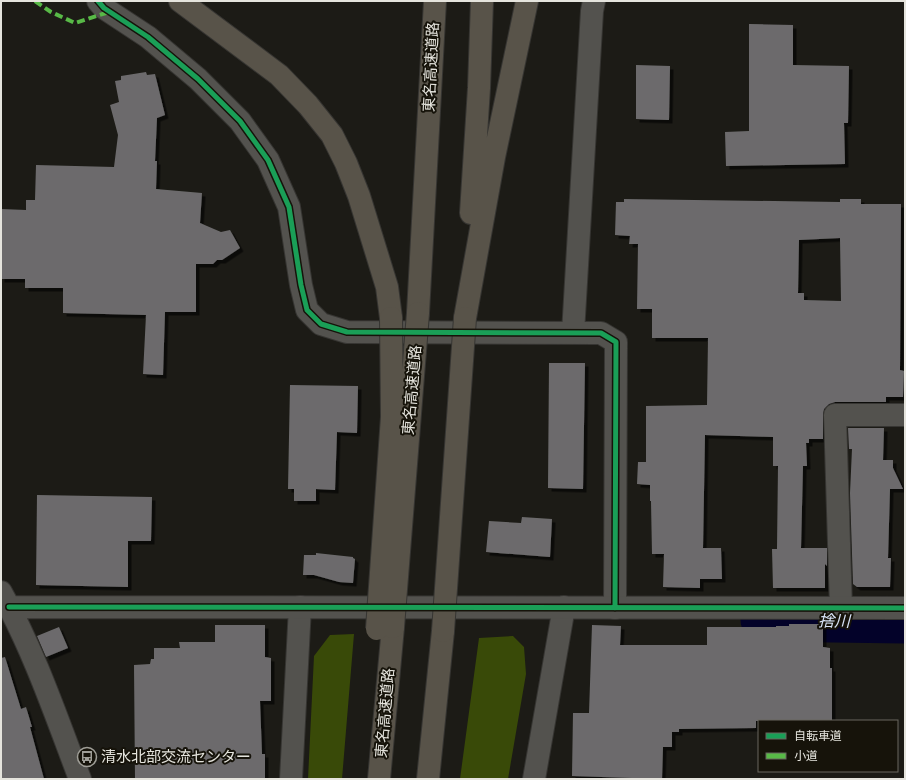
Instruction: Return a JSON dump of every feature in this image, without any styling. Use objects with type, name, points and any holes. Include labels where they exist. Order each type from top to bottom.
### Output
[{"type":"highway","points":[[180,1],[279,75],[308,105],[332,135],[346,163],[359,196],[387,287],[391,318],[392,417],[385,628],[368,779]]},
{"type":"highway","name":"東名高速道路","points":[[379,779],[385,628],[418,313],[434,1]]},
{"type":"highway","points":[[428,779],[443,631],[465,318],[479,96],[482,1]]},
{"type":"highway","points":[[465,318],[494,157],[527,1]]},
{"type":"street","points":[[98,1],[104,8],[148,37],[198,79],[240,121],[268,160],[289,207],[301,285],[307,310],[321,324],[347,332],[601,333],[616,342],[615,608]]},
{"type":"street","points":[[573,333],[592,11],[594,1]]},
{"type":"street","points":[[841,608],[835,415],[905,415]]},
{"type":"street","points":[[80,779],[38,671],[5,600],[300,607],[905,608]]},
{"type":"street","points":[[291,779],[300,607]]},
{"type":"street","points":[[534,779],[564,607]]},
{"type":"green space","points":[[354,634],[342,779],[308,779],[314,656],[330,635]]},
{"type":"green space","points":[[513,636],[524,647],[526,674],[508,779],[460,779],[479,638]]},
{"type":"building","points":[[749,24],[793,25],[793,65],[849,66],[848,123],[844,123],[845,164],[726,166],[725,132],[749,131]]},
{"type":"building","points":[[636,65],[670,66],[669,120],[636,119]]},
{"type":"building","points":[[146,72],[147,75],[155,74],[165,115],[157,118],[155,161],[157,161],[156,189],[202,193],[200,223],[221,232],[230,230],[240,248],[222,260],[217,260],[213,264],[196,264],[196,312],[165,312],[163,375],[143,374],[146,315],[63,313],[63,288],[25,288],[25,279],[1,279],[1,209],[26,210],[26,200],[35,200],[36,165],[114,167],[118,135],[110,105],[119,102],[115,81],[121,80],[121,76]]},
{"type":"building","points":[[624,199],[840,202],[840,199],[861,199],[861,204],[901,204],[900,370],[904,371],[903,397],[886,397],[886,402],[835,402],[829,404],[824,409],[823,439],[809,439],[809,443],[806,443],[807,466],[803,466],[801,548],[827,548],[825,588],[773,588],[772,549],[777,549],[778,466],[773,466],[773,437],[705,435],[703,548],[721,548],[722,579],[700,579],[700,588],[663,587],[664,554],[652,554],[650,485],[637,484],[638,462],[646,462],[646,406],[707,405],[708,338],[652,338],[652,309],[637,309],[638,244],[629,244],[630,236],[615,235],[616,202],[624,202]],"holes":[[[840,238],[841,301],[804,300],[804,293],[798,293],[799,240]]]},
{"type":"building","points":[[549,363],[585,363],[583,489],[548,488]]},
{"type":"building","points":[[290,385],[358,386],[357,433],[337,432],[335,490],[316,489],[316,501],[294,501],[294,489],[288,489]]},
{"type":"building","points":[[848,428],[884,428],[883,460],[893,460],[893,468],[903,489],[890,489],[888,558],[891,558],[890,587],[857,587],[853,584],[850,493],[852,449],[849,449]]},
{"type":"building","points":[[37,495],[152,497],[151,541],[128,541],[128,587],[36,585]]},
{"type":"building","points":[[522,517],[552,519],[550,557],[486,552],[489,521],[521,523]]},
{"type":"building","points":[[316,553],[353,557],[355,559],[353,583],[339,582],[314,575],[303,575],[304,555],[316,555]]},
{"type":"building","points":[[789,624],[823,624],[823,647],[830,648],[830,668],[832,668],[832,720],[758,720],[756,721],[756,728],[679,729],[679,732],[672,732],[672,747],[663,747],[662,779],[572,776],[573,713],[589,713],[592,625],[621,626],[620,645],[707,645],[707,627],[789,626]]},
{"type":"building","points":[[215,625],[265,625],[265,657],[271,658],[271,701],[260,701],[262,754],[265,754],[265,779],[135,779],[134,665],[150,664],[151,659],[154,659],[154,648],[180,648],[179,642],[215,642]]},
{"type":"building","points":[[59,627],[68,648],[46,657],[37,636]]},
{"type":"building","points":[[5,657],[21,709],[26,707],[44,779],[1,779],[1,658]]},
{"type":"waterway","name":"捨川","points":[[762,620],[905,622]]},
{"type":"marked path","points":[[35,1],[51,12],[75,23],[109,12]]},
{"type":"cycle path","points":[[98,1],[104,8],[148,37],[198,79],[240,121],[268,160],[289,207],[301,285],[307,310],[321,324],[347,332],[601,333],[616,342],[615,608]]},
{"type":"cycle path","points":[[9,607],[905,608]]},
{"type":"place","name":"清水北部交流センター","points":[[87,757]]}]
